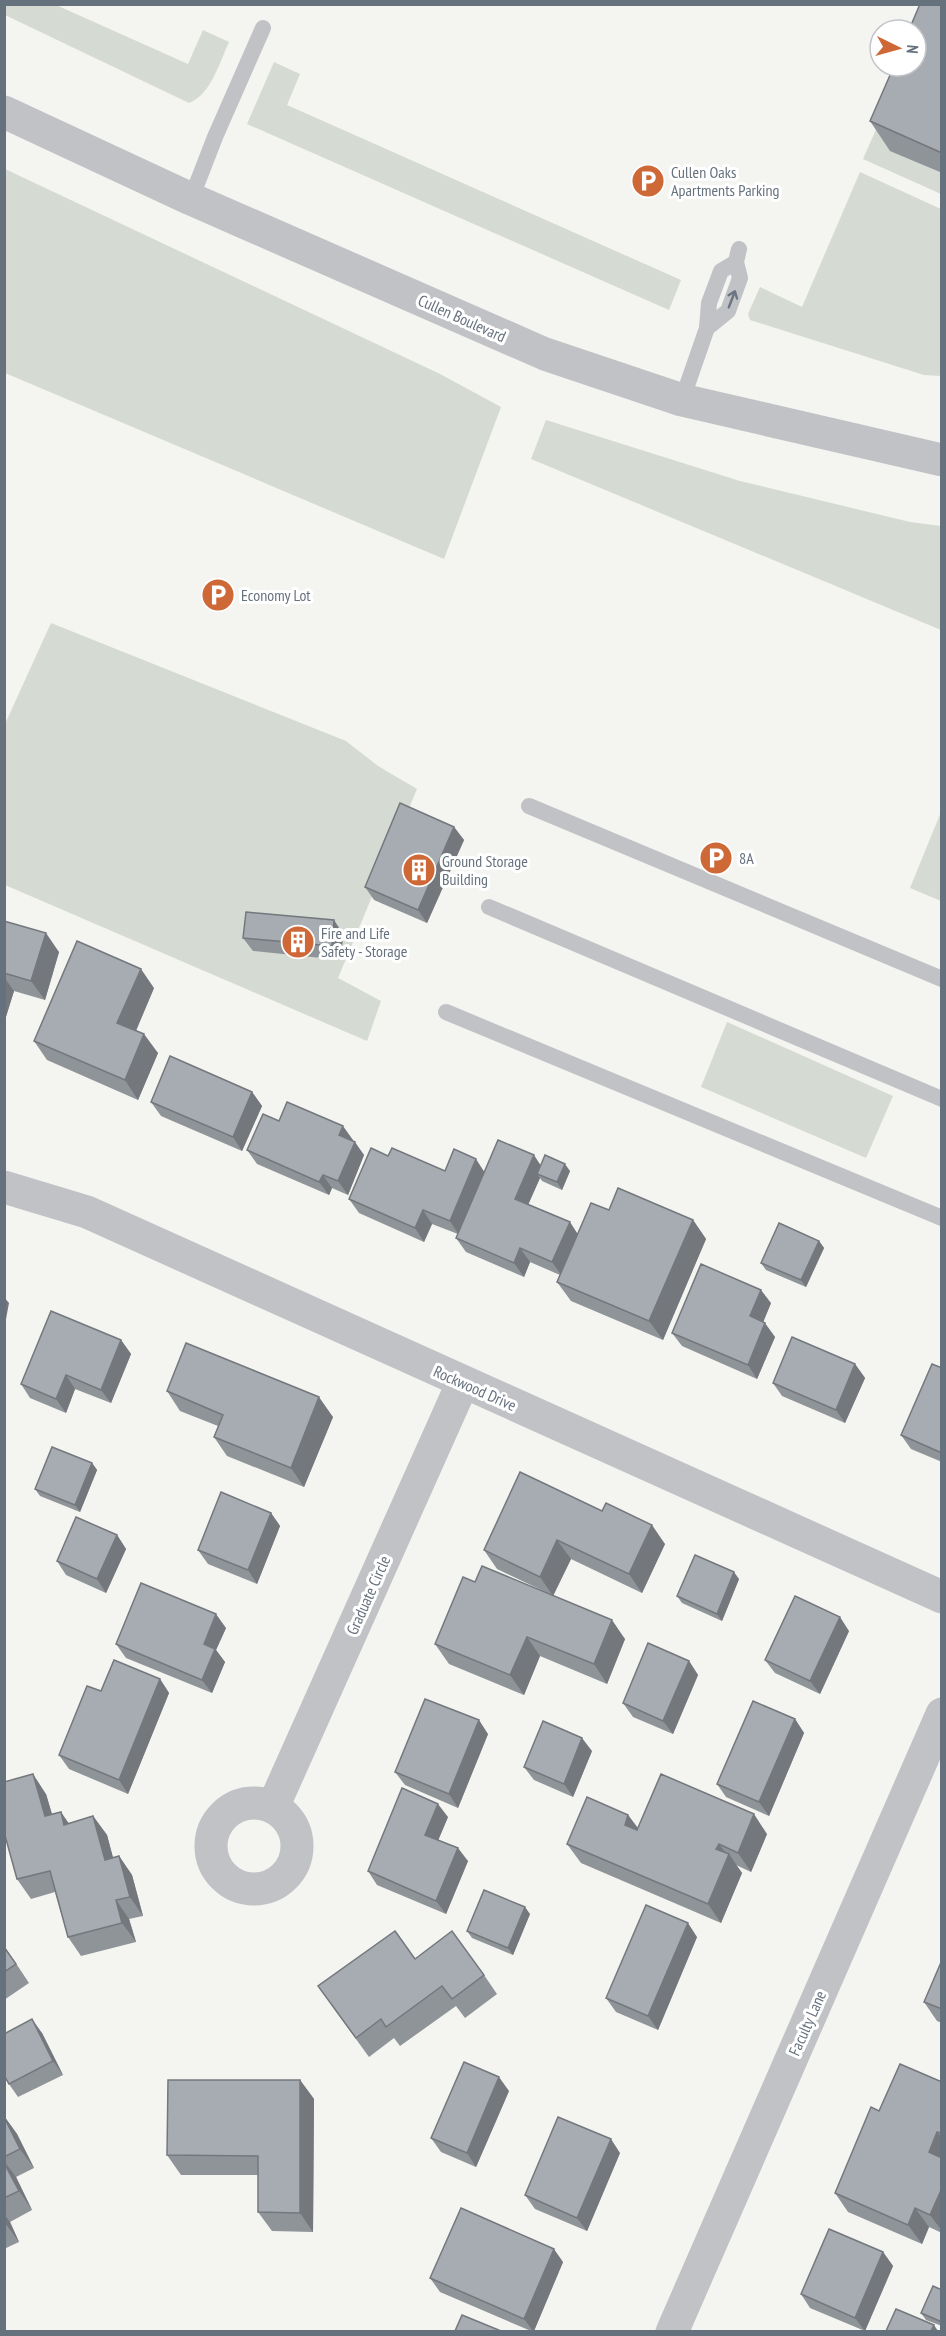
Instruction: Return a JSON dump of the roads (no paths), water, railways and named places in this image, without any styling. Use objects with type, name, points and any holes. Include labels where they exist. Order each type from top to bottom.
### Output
[{"type":"street","name":"Cullen Boulevard","points":[[4,112],[191,199],[545,354],[682,400],[942,460]]},
{"type":"street","name":"Rockwood Drive","points":[[4,1188],[87,1212],[942,1597]]},
{"type":"street","name":"Graduate Circle","points":[[273,1807],[463,1383]]},
{"type":"street","name":"Faculty Lane","points":[[672,2331],[942,1714]]},
{"type":"lane","points":[[191,199],[215,137],[263,28]]},
{"type":"lane","points":[[682,400],[707,328],[728,311],[740,278],[737,255]]},
{"type":"lane","points":[[529,806],[942,979]]},
{"type":"lane","points":[[489,908],[942,1099]]},
{"type":"lane","points":[[446,1012],[942,1218]]},
{"type":"place","name":"Cullen Oaks Apartments Parking","points":[[648,181]]},
{"type":"place","name":"Economy Lot","points":[[218,595]]},
{"type":"place","name":"8A","points":[[716,858]]},
{"type":"place","name":"Ground Storage Building","points":[[419,870]]},
{"type":"place","name":"Fire and Life Safety - Storage","points":[[298,942]]}]
